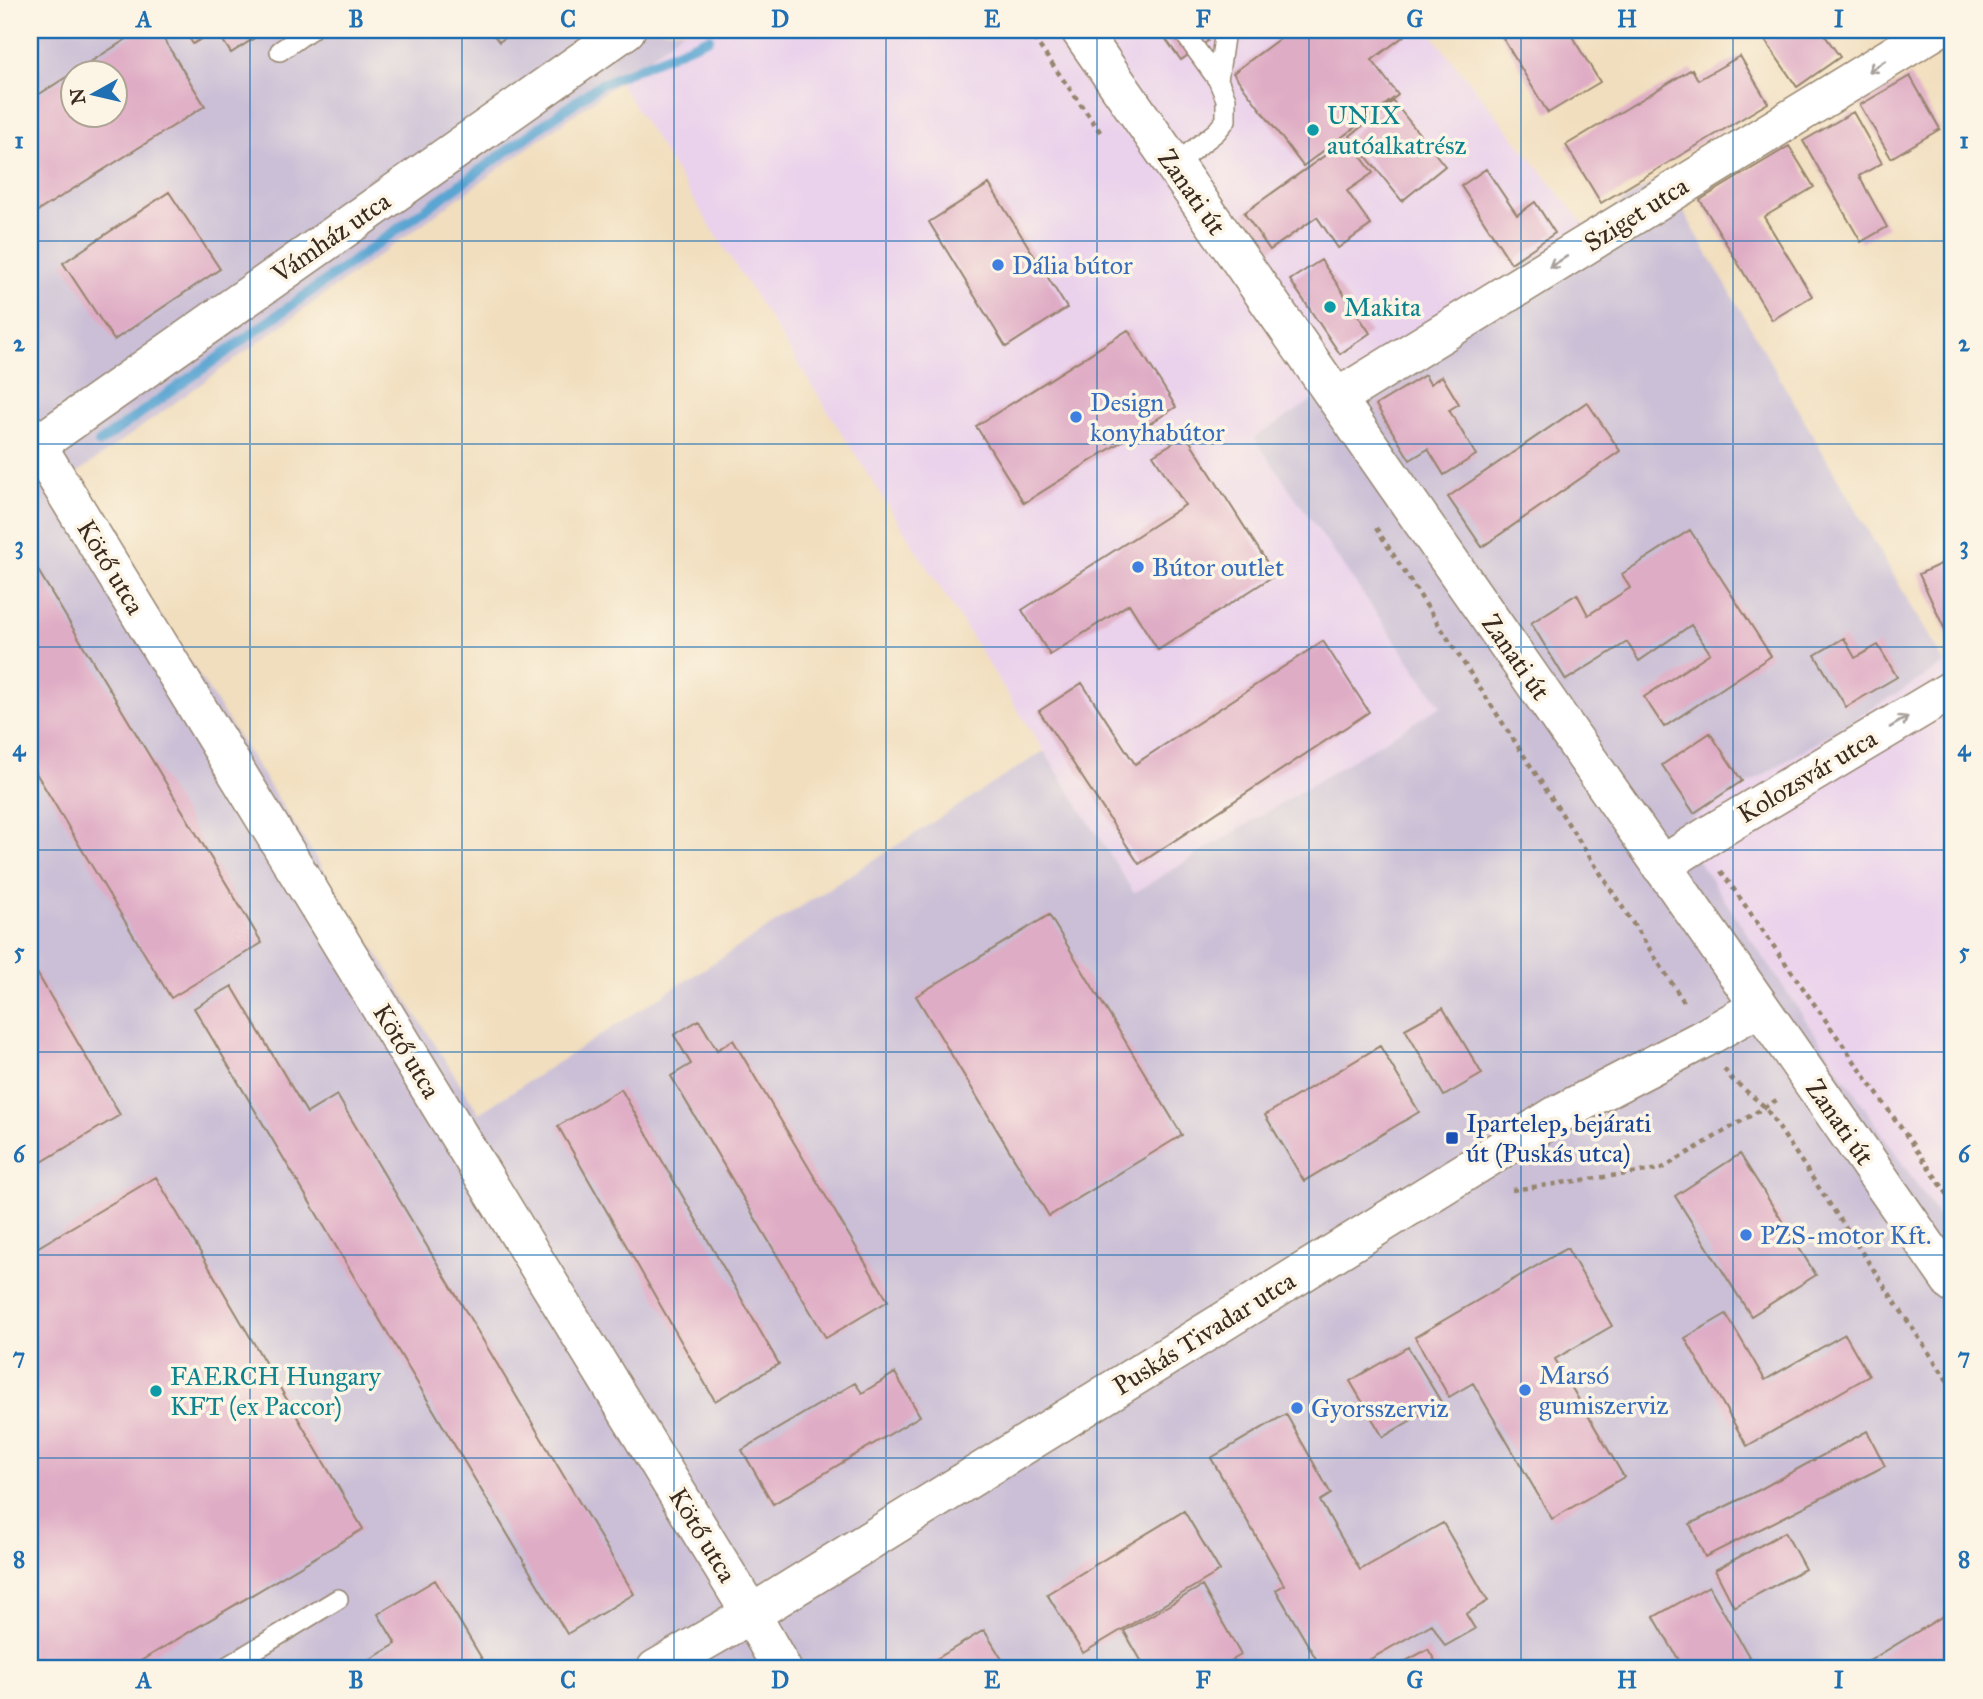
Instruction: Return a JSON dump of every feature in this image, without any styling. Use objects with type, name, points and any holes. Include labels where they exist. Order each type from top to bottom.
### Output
[{"type":"street","name":"Vámház utca","points":[[32,443],[626,30]]},
{"type":"street","name":"Zanati út","points":[[1080,30],[1953,1284]]},
{"type":"street","name":"Sziget utca","points":[[1337,398],[1935,30]]},
{"type":"street","name":"Kötő utca","points":[[32,443],[751,1614],[782,1669]]},
{"type":"street","name":"Kolozsvár utca","points":[[1661,866],[1953,689]]},
{"type":"street","name":"Puskás Tivadar utca","points":[[656,1669],[751,1614],[1557,1115],[1759,1007]]},
{"type":"lane","points":[[280,51],[310,30]]},
{"type":"lane","points":[[1174,165],[1216,132],[1226,120],[1226,99],[1217,80],[1182,30]]},
{"type":"lane","points":[[1217,80],[1225,30]]},
{"type":"lane","points":[[223,1669],[338,1599]]},
{"type":"path","points":[[1028,30],[1107,141]]},
{"type":"path","points":[[1374,524],[1682,998],[1703,1039],[1732,1080],[1765,1107],[1953,1389]]},
{"type":"path","points":[[1714,832],[1712,859],[1953,1202]]},
{"type":"path","points":[[1539,1186],[1661,1169],[1765,1107]]},
{"type":"shaded area","points":[[30,30],[684,30],[619,82],[72,477],[479,1113],[1044,751],[1134,893],[1441,706],[1254,438],[1663,176],[1945,664],[1676,828],[1953,1238],[1953,1669],[30,1669]]},
{"type":"shaded area","points":[[684,30],[1428,30],[1586,227],[1254,438],[1442,706],[1134,893],[619,82]]},
{"type":"shaded area","points":[[1953,659],[1953,1238],[1676,828]]},
{"type":"building","points":[[141,30],[158,30],[205,106],[30,216],[30,100],[60,81],[60,130],[130,130],[130,60],[93,60]]},
{"type":"building","points":[[184,30],[216,30],[193,44]]},
{"type":"building","points":[[216,30],[267,30],[231,53]]},
{"type":"building","points":[[490,30],[517,30],[499,42]]},
{"type":"building","points":[[1159,30],[1201,30],[1208,41],[1181,60]]},
{"type":"building","name":"UNIX autóalkatrész","points":[[1291,30],[1399,30],[1404,36],[1372,60],[1398,95],[1303,166],[1233,73]]},
{"type":"building","points":[[1498,30],[1568,30],[1600,82],[1548,113]]},
{"type":"building","points":[[1779,30],[1821,30],[1840,57],[1797,87],[1764,39]]},
{"type":"building","points":[[1740,56],[1768,103],[1601,203],[1566,145],[1692,69],[1698,80]]},
{"type":"building","points":[[1910,76],[1940,129],[1891,158],[1860,105]]},
{"type":"building","points":[[1393,101],[1445,166],[1402,201],[1350,136]]},
{"type":"building","points":[[1853,112],[1882,163],[1859,176],[1887,227],[1861,242],[1803,141]]},
{"type":"building","points":[[1348,139],[1373,173],[1347,191],[1371,225],[1338,248],[1317,217],[1270,250],[1244,213]]},
{"type":"building","points":[[1789,146],[1814,187],[1764,217],[1812,296],[1772,320],[1700,200]]},
{"type":"building","points":[[1486,169],[1517,215],[1535,202],[1555,233],[1511,263],[1461,186]]},
{"type":"building","name":"Dália bútor","points":[[989,184],[1067,308],[1006,347],[929,222]]},
{"type":"building","points":[[169,192],[220,269],[114,340],[63,263]]},
{"type":"building","name":"Makita","points":[[1321,260],[1370,333],[1340,354],[1290,280]]},
{"type":"building","name":"Design konyhabútor","points":[[1128,330],[1176,407],[1024,503],[976,426]]},
{"type":"building","points":[[1425,375],[1430,384],[1442,376],[1459,404],[1449,410],[1476,455],[1444,475],[1428,449],[1410,460],[1376,405]]},
{"type":"building","points":[[1587,402],[1620,451],[1482,547],[1448,497]]},
{"type":"building","name":"Bútor outlet","points":[[1186,435],[1275,575],[1158,650],[1129,604],[1050,655],[1022,610],[1185,505],[1153,455]]},
{"type":"building","points":[[1690,530],[1771,656],[1664,727],[1644,697],[1710,653],[1691,625],[1639,661],[1627,642],[1566,680],[1531,623],[1577,594],[1588,615],[1630,588],[1622,574]]},
{"type":"building","points":[[30,557],[262,943],[171,998],[30,763]]},
{"type":"building","points":[[1953,558],[1953,647],[1919,574]]},
{"type":"building","points":[[1844,638],[1855,658],[1878,645],[1897,677],[1846,707],[1815,655]]},
{"type":"building","points":[[1323,641],[1369,712],[1139,864],[1039,711],[1082,683],[1135,764]]},
{"type":"building","points":[[1710,733],[1742,781],[1694,813],[1662,765]]},
{"type":"building","points":[[1049,915],[1182,1135],[1049,1216],[916,996]]},
{"type":"building","points":[[30,961],[120,1115],[30,1169]]},
{"type":"building","points":[[232,986],[307,1113],[337,1095],[634,1594],[567,1634],[194,1008]]},
{"type":"building","points":[[1443,1008],[1482,1074],[1444,1096],[1405,1029]]},
{"type":"building","points":[[699,1020],[717,1050],[733,1040],[888,1301],[826,1338],[671,1076],[691,1064],[674,1035]]},
{"type":"building","points":[[1380,1046],[1419,1112],[1304,1181],[1265,1115]]},
{"type":"building","points":[[621,1089],[779,1364],[715,1401],[558,1126]]},
{"type":"building","name":"PZS-motor Kft.","points":[[1740,1154],[1816,1275],[1751,1316],[1675,1196]]},
{"type":"building","name":"FAERCH Hungary KFT (ex Paccor)","points":[[156,1177],[363,1529],[127,1669],[30,1669],[30,1252]]},
{"type":"building","name":"Marsó gumiszerviz","points":[[1567,1248],[1612,1326],[1555,1359],[1624,1477],[1552,1519],[1473,1383],[1449,1397],[1415,1337]]},
{"type":"building","points":[[1726,1314],[1765,1380],[1845,1334],[1869,1376],[1747,1446],[1685,1338]]},
{"type":"building","points":[[1408,1347],[1441,1402],[1383,1437],[1350,1381]]},
{"type":"building","points":[[895,1373],[920,1416],[773,1504],[742,1450],[855,1383],[862,1393]]},
{"type":"building","points":[[1286,1414],[1331,1494],[1320,1501],[1360,1570],[1443,1523],[1488,1601],[1466,1614],[1475,1629],[1445,1646],[1432,1624],[1353,1669],[1322,1669],[1276,1590],[1284,1585],[1211,1458]]},
{"type":"building","points":[[1867,1431],[1885,1466],[1705,1557],[1690,1524]]},
{"type":"building","points":[[1184,1511],[1220,1571],[1083,1653],[1047,1594]]},
{"type":"building","points":[[1785,1532],[1805,1569],[1734,1607],[1715,1570]]},
{"type":"building","points":[[435,1580],[488,1669],[354,1669],[396,1644],[378,1614]]},
{"type":"building","points":[[1202,1586],[1241,1655],[1217,1669],[1146,1669],[1124,1631]]},
{"type":"building","points":[[1709,1586],[1756,1669],[1684,1669],[1654,1617]]},
{"type":"building","points":[[1953,1610],[1953,1669],[1856,1669]]},
{"type":"building","points":[[984,1630],[1008,1669],[920,1669]]},
{"type":"building","points":[[1428,1649],[1440,1669],[1391,1669]]},
{"type":"waterway","points":[[99,443],[599,85],[709,38]]},
{"type":"place","name":"UNIX autóalkatrész","points":[[1313,130]]},
{"type":"place","name":"Dália bútor","points":[[998,265]]},
{"type":"place","name":"Makita","points":[[1330,307]]},
{"type":"place","name":"Design konyhabútor","points":[[1076,417]]},
{"type":"place","name":"Bútor outlet","points":[[1138,567]]},
{"type":"place","name":"Ipartelep, bejárati út (Puskás utca)","points":[[1452,1138]]},
{"type":"place","name":"PZS-motor Kft.","points":[[1746,1235]]},
{"type":"place","name":"Marsó gumiszerviz","points":[[1525,1390]]},
{"type":"place","name":"FAERCH Hungary KFT (ex Paccor)","points":[[156,1391]]},
{"type":"place","name":"Gyorsszerviz","points":[[1297,1408]]}]
